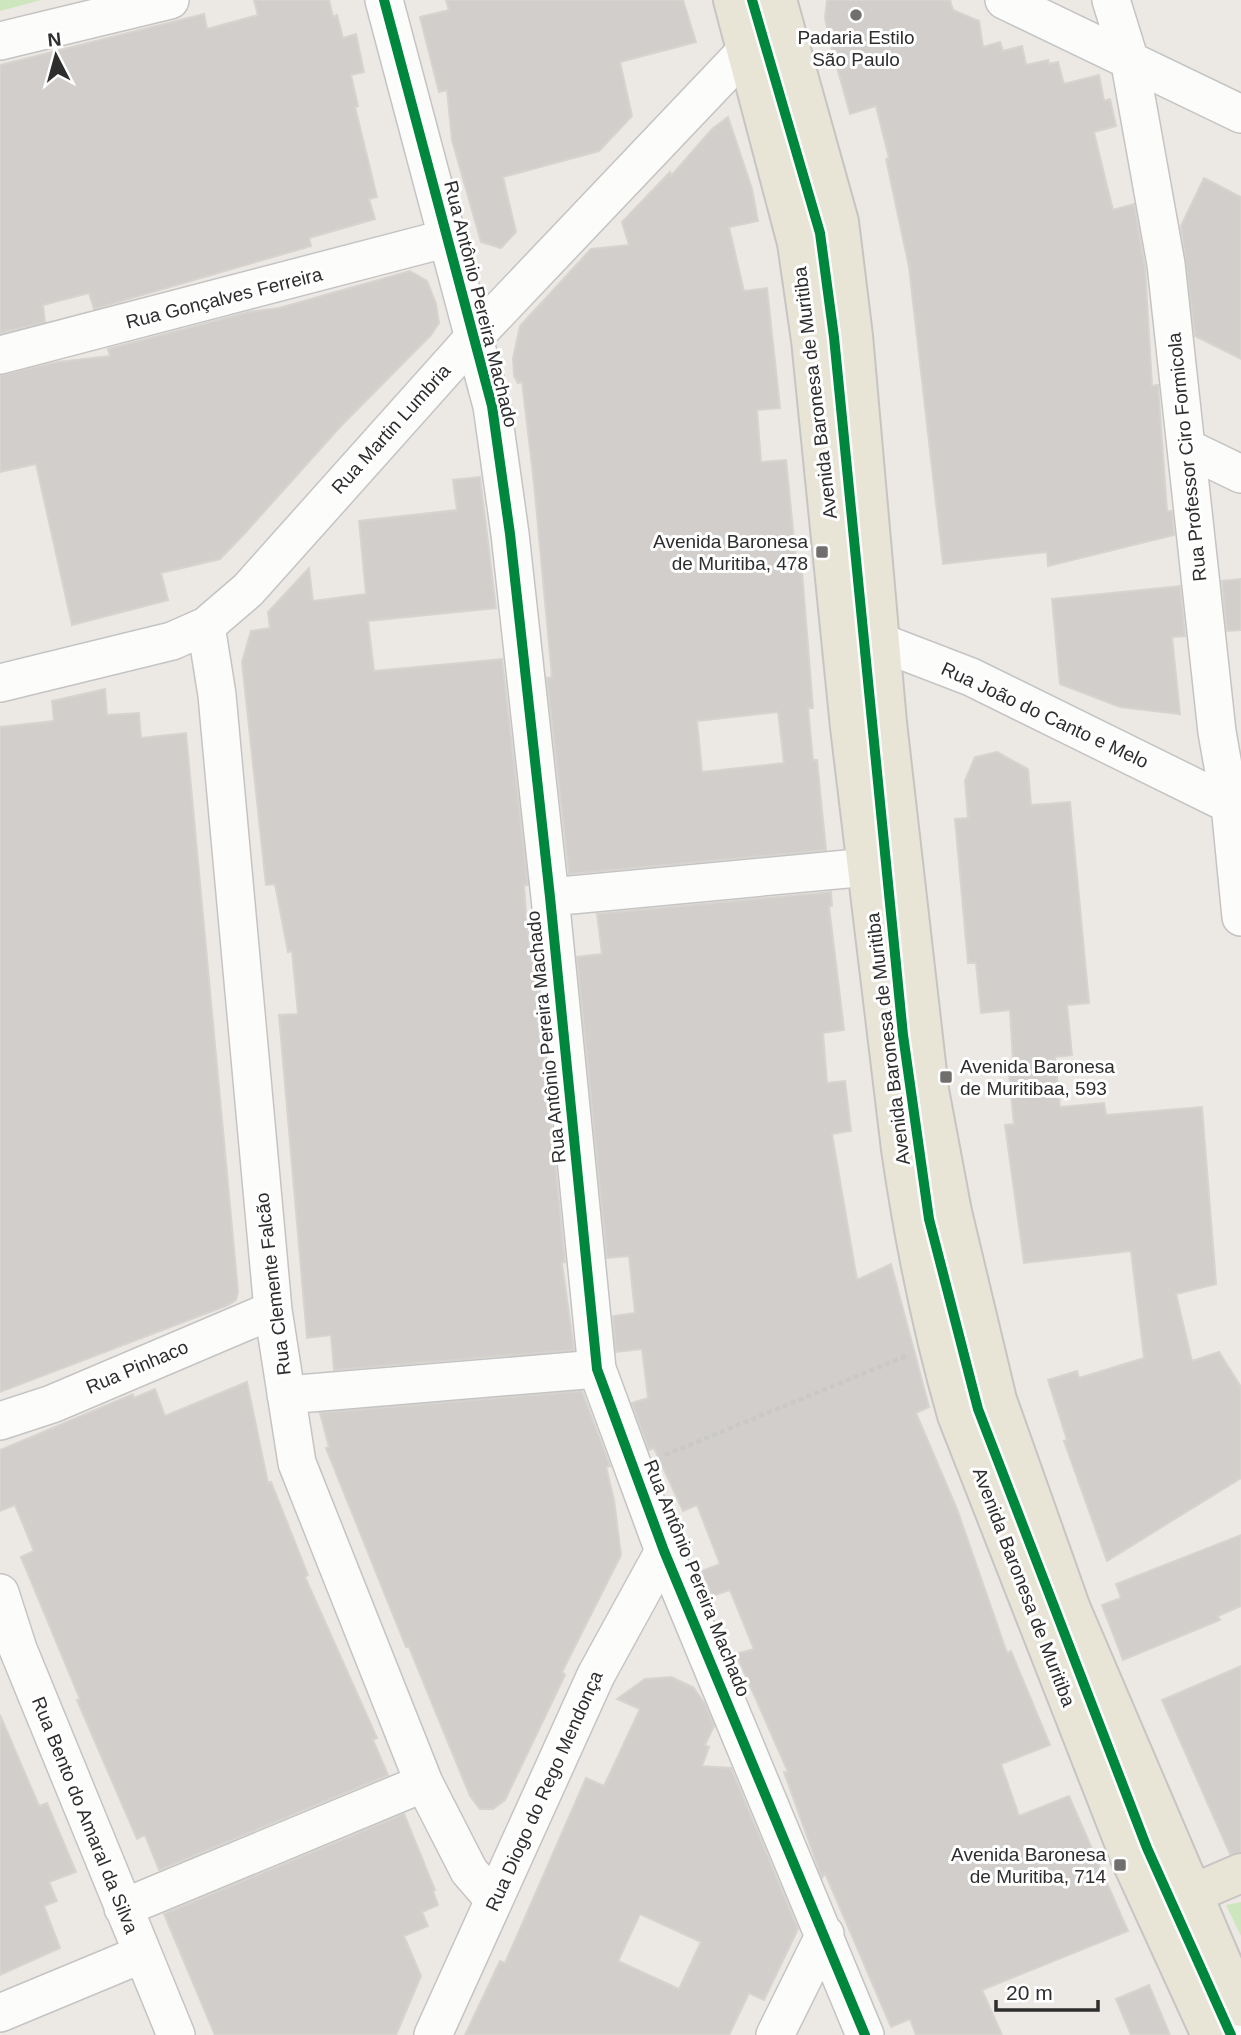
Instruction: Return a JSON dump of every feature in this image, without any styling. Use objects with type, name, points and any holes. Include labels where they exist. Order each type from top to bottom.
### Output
[{"type":"main road","name":"Avenida Baronesa de Muritiba","points":[[733,0],[797,243],[811,340],[842,647],[909,1205],[936,1344],[962,1428],[1131,1860],[1211,2035]]},
{"type":"main road","name":"Avenida Baronesa de Muritiba","points":[[779,7],[839,222],[853,337],[880,642],[929,1090],[951,1212],[997,1400],[1071,1609],[1241,2007]]},
{"type":"main road","points":[[1154,1910],[1241,1873]]},
{"type":"street","points":[[0,41],[170,0]]},
{"type":"street","name":"Rua Antônio Pereira Machado","points":[[384,0],[492,406],[510,534],[550,897],[597,1369],[664,1551],[865,2035]]},
{"type":"street","points":[[1003,0],[1129,58],[1241,114]]},
{"type":"street","name":"Rua Professor Ciro Formicola","points":[[1111,0],[1129,58],[1166,264],[1217,732],[1235,808],[1241,917]]},
{"type":"street","name":"Rua Martin Lumbria","points":[[0,683],[172,641],[206,626],[248,590],[475,336],[748,49],[779,7]]},
{"type":"street","name":"Rua Gonçalves Ferreira","points":[[0,355],[448,238]]},
{"type":"street","points":[[1187,448],[1241,474]]},
{"type":"street","name":"Rua Clemente Falcão","points":[[206,626],[217,695],[273,1310],[297,1463],[424,1783],[469,1871],[494,1900]]},
{"type":"street","name":"Rua João do Canto e Melo","points":[[842,647],[880,642],[971,677],[1235,808]]},
{"type":"street","points":[[550,897],[868,867]]},
{"type":"street","name":"Rua Pinhaco","points":[[0,1421],[52,1404],[273,1310]]},
{"type":"street","points":[[286,1395],[597,1369]]},
{"type":"street","name":"Rua Diogo do Rego Mendonça","points":[[433,2035],[596,1675],[664,1551]]},
{"type":"street","name":"Rua Bento do Amaral da Silva","points":[[0,1593],[9,1654],[123,1908],[176,2035]]},
{"type":"street","points":[[123,1908],[424,1783]]},
{"type":"street","points":[[775,2035],[825,1934]]},
{"type":"street","points":[[0,2013],[142,1954]]},
{"type":"street","points":[[1228,2035],[1241,2029]]},
{"type":"path","points":[[633,1468],[936,1344]]},
{"type":"green space","points":[[0,0],[41,0],[0,11]]},
{"type":"green space","points":[[1241,1902],[1241,1936],[1226,1905]]},
{"type":"building","points":[[254,0],[329,0],[333,17],[337,15],[343,38],[356,34],[364,72],[351,75],[358,106],[355,107],[377,197],[369,199],[375,219],[309,238],[311,246],[94,309],[89,293],[43,305],[45,322],[0,333],[0,65],[204,14],[207,29],[258,15]]},
{"type":"building","points":[[446,0],[683,0],[696,42],[620,62],[632,116],[599,151],[503,177],[516,232],[501,248],[481,242],[452,140],[447,90],[439,92],[420,17],[449,10]]},
{"type":"building","points":[[827,0],[950,0],[953,10],[979,21],[983,47],[1000,42],[1003,51],[1022,46],[1026,65],[1048,60],[1049,64],[1058,62],[1064,84],[1099,75],[1104,101],[1110,99],[1116,126],[1094,132],[1113,210],[1134,204],[1145,267],[1152,386],[1158,385],[1167,511],[1172,511],[1174,535],[1048,566],[1047,552],[943,564],[909,267],[886,159],[889,158],[876,106],[850,114],[825,18]]},
{"type":"building","points":[[728,117],[752,189],[758,221],[729,227],[744,291],[767,288],[780,408],[757,410],[761,462],[786,460],[796,559],[801,559],[813,708],[808,708],[813,760],[817,760],[826,850],[569,874],[547,678],[552,677],[534,483],[522,382],[518,383],[514,376],[513,358],[520,326],[591,249],[629,245],[622,222],[670,172],[671,176],[712,129]],"holes":[[[778,712],[784,763],[702,772],[697,721]]]},
{"type":"building","points":[[1204,178],[1241,197],[1241,359],[1195,336],[1181,226]]},
{"type":"building","points":[[410,271],[427,281],[436,304],[439,323],[431,335],[340,427],[246,532],[220,559],[161,573],[168,600],[72,625],[36,464],[0,472],[0,375],[58,362],[110,356],[108,349],[249,312],[279,308]]},
{"type":"building","points":[[480,477],[496,608],[368,621],[374,671],[502,659],[528,885],[524,885],[526,912],[531,962],[535,961],[565,1262],[562,1263],[574,1350],[334,1370],[331,1335],[307,1338],[279,1015],[298,1014],[292,951],[288,952],[275,884],[266,885],[242,662],[251,631],[270,628],[268,612],[309,568],[313,601],[366,594],[359,521],[457,510],[453,480]]},
{"type":"building","points":[[1241,579],[1241,630],[1227,631],[1222,581]]},
{"type":"building","points":[[1180,586],[1185,636],[1172,637],[1180,714],[1120,707],[1060,684],[1052,599]]},
{"type":"building","points":[[105,689],[107,715],[139,713],[141,738],[186,733],[238,1292],[236,1300],[228,1305],[0,1392],[0,727],[54,721],[52,701]]},
{"type":"building","points":[[997,752],[1028,769],[1031,805],[1070,802],[1089,1003],[1067,1005],[1072,1055],[1055,1057],[1060,1107],[1104,1103],[1106,1115],[1202,1107],[1216,1284],[1176,1294],[1192,1361],[1219,1352],[1241,1387],[1241,1478],[1107,1561],[1064,1441],[1067,1440],[1048,1380],[1077,1371],[1079,1378],[1144,1358],[1131,1251],[1024,1263],[1005,1125],[1014,1124],[1008,1062],[1013,1061],[1010,1010],[981,1013],[976,963],[968,963],[955,819],[968,818],[965,781],[975,757]]},
{"type":"building","points":[[831,892],[832,906],[829,906],[844,1030],[823,1033],[827,1083],[845,1081],[851,1131],[832,1134],[857,1280],[891,1264],[929,1407],[916,1413],[957,1509],[1007,1653],[1011,1651],[1050,1745],[1001,1764],[1019,1816],[1069,1796],[1128,1931],[982,1990],[1002,2035],[916,2035],[910,2019],[891,2027],[825,1873],[822,1878],[784,1772],[788,1772],[736,1654],[754,1649],[730,1590],[712,1596],[702,1571],[720,1564],[697,1505],[683,1511],[654,1448],[649,1450],[632,1403],[648,1398],[642,1349],[616,1352],[613,1316],[635,1313],[629,1256],[607,1258],[577,957],[602,954],[597,914]]},
{"type":"building","points":[[247,1382],[268,1483],[271,1482],[308,1575],[305,1577],[377,1738],[373,1740],[388,1775],[159,1870],[145,1835],[137,1839],[77,1700],[80,1699],[21,1557],[34,1551],[15,1505],[0,1511],[0,1450],[133,1394],[134,1398],[155,1389],[165,1416]]},
{"type":"building","points":[[582,1391],[610,1466],[606,1467],[614,1500],[621,1555],[562,1672],[565,1675],[505,1800],[493,1809],[480,1809],[470,1796],[409,1647],[406,1647],[326,1448],[329,1447],[320,1413]]},
{"type":"building","points":[[1241,1535],[1241,1606],[1218,1616],[1220,1620],[1123,1660],[1102,1605],[1121,1598],[1116,1584]]},
{"type":"building","points":[[1241,1666],[1241,1852],[1230,1854],[1162,1700]]},
{"type":"building","points":[[671,1677],[693,1687],[705,1704],[714,1726],[705,1745],[709,1747],[702,1766],[731,1768],[798,1929],[764,2000],[749,1993],[729,2035],[465,2035],[500,1961],[505,1963],[586,1778],[604,1786],[640,1709],[617,1699],[645,1679]],"holes":[[[640,1914],[701,1942],[679,1989],[618,1961]]]},
{"type":"building","points":[[0,1715],[39,1806],[47,1803],[76,1872],[49,1882],[57,1901],[44,1906],[60,1948],[0,1975]]},
{"type":"building","points":[[404,1814],[435,1890],[433,1891],[438,1905],[422,1912],[428,1926],[404,1936],[421,1976],[396,2035],[215,2035],[164,1914]]},
{"type":"building","points":[[1149,1985],[1170,2035],[1131,2035],[1116,1999]]},
{"type":"cycle path","points":[[384,0],[492,406],[510,534],[550,897],[597,1369],[664,1551],[865,2035]]},
{"type":"cycle path","points":[[752,0],[820,233],[834,337],[903,1035],[929,1219],[978,1409],[1147,1848],[1231,2035]]},
{"type":"place","name":"Padaria Estilo São Paulo","points":[[856,15]]},
{"type":"place","name":"Avenida Baronesa de Muritiba, 478","points":[[822,552]]},
{"type":"place","name":"Avenida Baronesa de Muritibaa, 593","points":[[946,1077]]},
{"type":"place","name":"Avenida Baronesa de Muritiba, 714","points":[[1120,1865]]}]
